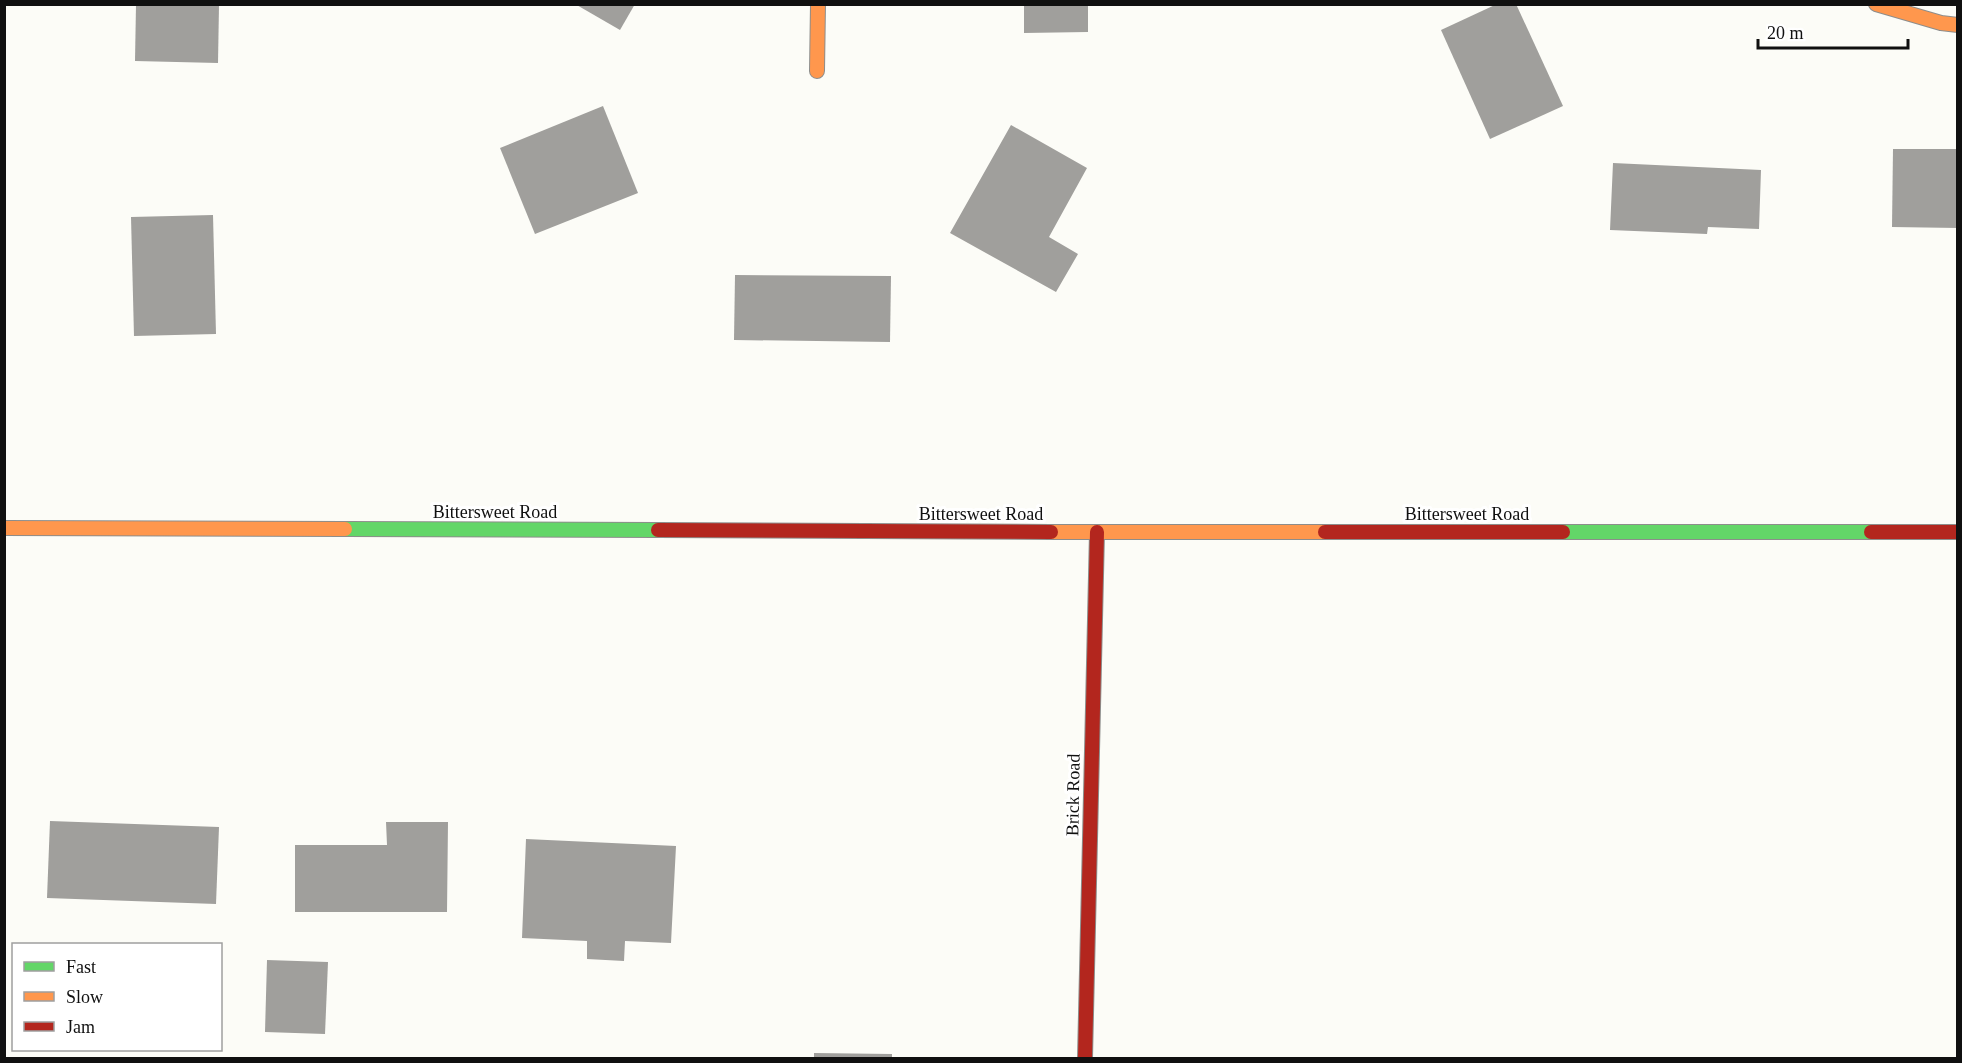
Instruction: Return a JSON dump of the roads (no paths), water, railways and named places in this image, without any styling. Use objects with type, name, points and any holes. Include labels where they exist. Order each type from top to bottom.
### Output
[{"type":"street","points":[[817,71],[818,4]]},
{"type":"street","points":[[1876,4],[1941,23],[1958,25]]},
{"type":"street","name":"Bittersweet Road","points":[[4,528],[1958,532]]},
{"type":"street","name":"Brick Road","points":[[1085,1059],[1097,532]]}]
